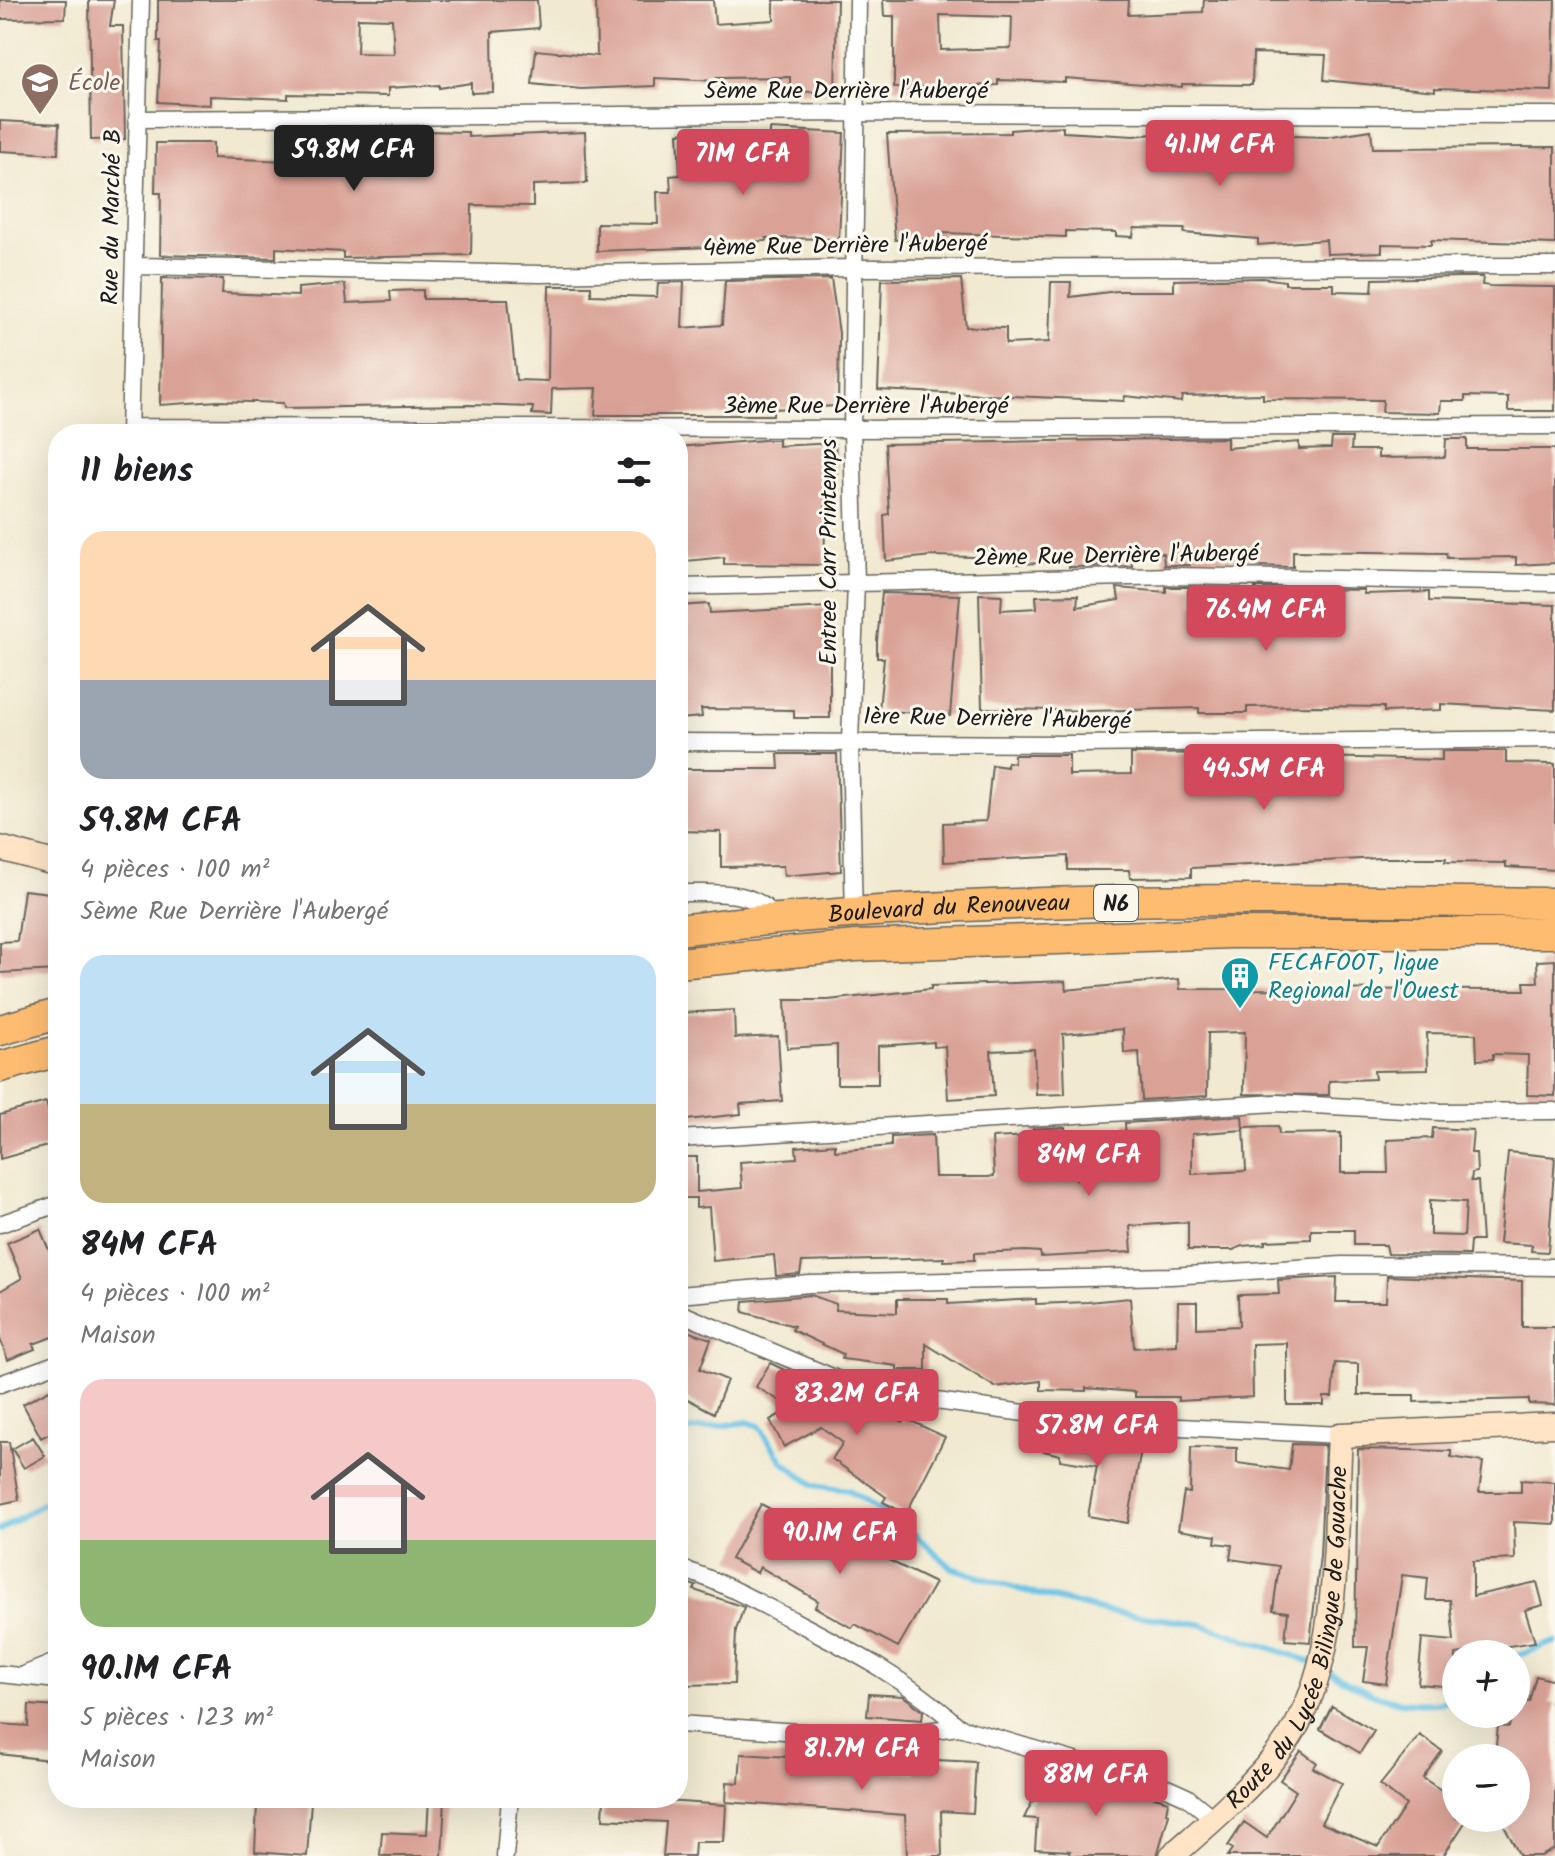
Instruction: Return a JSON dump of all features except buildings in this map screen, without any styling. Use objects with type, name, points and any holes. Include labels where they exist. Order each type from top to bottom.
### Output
[{"type":"highway","name":"Boulevard du Renouveau","points":[[688,929],[854,912],[1268,899],[1555,903]]},
{"type":"highway","points":[[1265,934],[1268,899]]},
{"type":"highway","name":"Boulevard du Renouveau","points":[[688,962],[855,946],[1265,934],[1555,933]]},
{"type":"highway","points":[[0,1030],[48,1017]]},
{"type":"highway","points":[[0,1067],[48,1054]]},
{"type":"street","name":"Rue du Marché B","points":[[129,424],[141,0]]},
{"type":"street","name":"Entree Carr Printemps","points":[[855,946],[850,741],[856,583],[852,429],[858,0]]},
{"type":"street","name":"5ème Rue Derrière l'Aubergé","points":[[137,119],[857,113],[1555,115]]},
{"type":"street","name":"4ème Rue Derrière l'Aubergé","points":[[135,266],[540,274],[854,268],[1555,266]]},
{"type":"street","name":"3ème Rue Derrière l'Aubergé","points":[[688,429],[1555,426]]},
{"type":"street","name":"2ème Rue Derrière l'Aubergé","points":[[688,587],[1204,576],[1555,583]]},
{"type":"street","name":"1ère Rue Derrière l'Aubergé","points":[[688,742],[1078,744],[1555,739]]},
{"type":"street","points":[[0,848],[48,861]]},
{"type":"street","points":[[688,893],[742,894],[758,900],[776,918]]},
{"type":"street","points":[[688,1138],[1264,1103],[1440,1112],[1555,1111]]},
{"type":"street","points":[[0,1224],[48,1207]]},
{"type":"street","points":[[688,1294],[810,1284],[1171,1276],[1342,1265],[1555,1267]]},
{"type":"street","points":[[688,1316],[851,1385],[929,1400],[1098,1423],[1340,1435],[1555,1425]]},
{"type":"street","points":[[0,1384],[48,1367]]},
{"type":"street","name":"Route du Lycée Bilingue de Gouache","points":[[1172,1856],[1214,1819],[1282,1749],[1302,1716],[1321,1669],[1340,1435]]},
{"type":"street","points":[[688,1572],[736,1591],[846,1648],[919,1691],[959,1727]]},
{"type":"street","points":[[23,1675],[48,1665]]},
{"type":"street","points":[[0,1674],[48,1679]]},
{"type":"street","points":[[688,1725],[876,1737],[959,1727],[1167,1788],[1187,1797],[1214,1819]]},
{"type":"street","points":[[505,1856],[509,1808]]},
{"type":"waterway","points":[[688,1431],[748,1422],[759,1426],[783,1462],[814,1485],[849,1490],[904,1525],[952,1568],[1108,1612],[1200,1624],[1315,1663]]},
{"type":"waterway","points":[[0,1530],[48,1500]]},
{"type":"waterway","points":[[1530,1651],[1555,1642]]},
{"type":"waterway","points":[[1324,1669],[1387,1699],[1419,1704],[1442,1702]]},
{"type":"place","name":"École","points":[[40,116]]},
{"type":"place","name":"FECAFOOT, ligue Regional de l'Ouest","points":[[1240,1010]]}]
